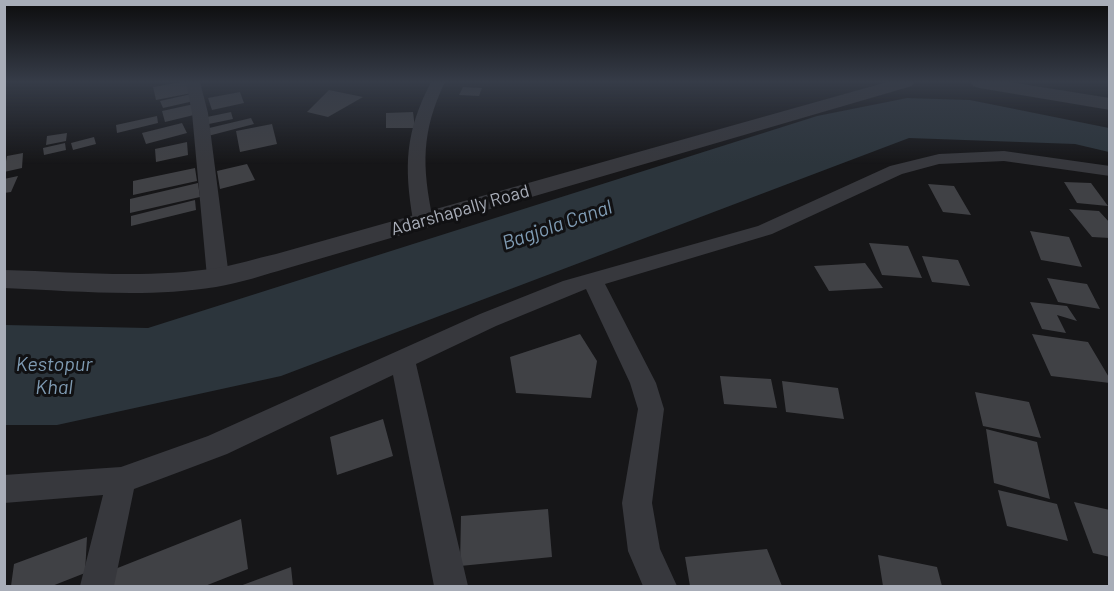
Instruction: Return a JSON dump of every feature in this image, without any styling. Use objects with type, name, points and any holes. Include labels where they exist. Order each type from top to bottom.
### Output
[{"type":"street","points":[[199,110],[218,277]]},
{"type":"street","points":[[423,220],[414,160],[417,133],[424,110]]},
{"type":"street","name":"Adarshapally Road","points":[[4,279],[120,283],[218,277],[809,110]]},
{"type":"street","points":[[4,489],[121,480],[217,445],[488,320],[592,280],[765,230],[896,170],[939,159],[1004,156],[1110,171]]},
{"type":"street","points":[[592,280],[643,383],[651,409],[638,503],[644,551],[660,586]]},
{"type":"street","points":[[402,359],[451,586]]},
{"type":"street","points":[[97,586],[121,480]]},
{"type":"water","name":"Kestopur Khal","points":[[849,110],[1018,110],[1109,128],[1109,152],[1075,144],[909,138],[281,376],[57,425],[5,425],[5,325],[148,328],[817,116]]},
{"type":"building","points":[[196,110],[198,114],[165,122],[162,111]]},
{"type":"building","points":[[309,110],[341,110],[328,117],[307,112]]},
{"type":"building","points":[[231,112],[233,119],[204,125],[202,118]]},
{"type":"building","points":[[413,112],[415,128],[386,128],[386,113]]},
{"type":"building","points":[[157,116],[158,123],[117,133],[116,125]]},
{"type":"building","points":[[251,118],[254,124],[208,136],[205,129]]},
{"type":"building","points":[[182,123],[187,133],[146,144],[142,133]]},
{"type":"building","points":[[272,124],[277,144],[240,152],[236,131]]},
{"type":"building","points":[[67,133],[66,141],[46,145],[47,136]]},
{"type":"building","points":[[94,137],[96,144],[73,150],[71,143]]},
{"type":"building","points":[[187,142],[188,155],[156,162],[155,149]]},
{"type":"building","points":[[65,143],[66,150],[44,155],[43,148]]},
{"type":"building","points":[[23,153],[22,168],[4,172],[7,156]]},
{"type":"building","points":[[247,164],[255,180],[220,189],[217,171]]},
{"type":"building","points":[[195,168],[197,181],[133,195],[133,181]]},
{"type":"building","points":[[18,176],[11,192],[4,193],[4,179]]},
{"type":"building","points":[[1064,182],[1091,183],[1108,206],[1077,203]]},
{"type":"building","points":[[198,183],[200,197],[130,213],[130,199]]},
{"type":"building","points":[[928,184],[954,186],[971,215],[943,212]]},
{"type":"building","points":[[195,200],[196,210],[131,226],[131,216]]},
{"type":"building","points":[[1069,209],[1099,211],[1110,223],[1110,238],[1092,237]]},
{"type":"building","points":[[1030,231],[1069,237],[1082,267],[1041,260]]},
{"type":"building","points":[[869,243],[908,246],[922,278],[882,275]]},
{"type":"building","points":[[922,256],[958,260],[970,286],[932,282]]},
{"type":"building","points":[[865,263],[883,288],[829,291],[814,266]]},
{"type":"building","points":[[1047,278],[1087,284],[1100,309],[1058,302]]},
{"type":"building","points":[[1030,302],[1067,306],[1077,321],[1057,315],[1066,333],[1042,329]]},
{"type":"building","points":[[580,334],[597,361],[591,398],[516,393],[510,357]]},
{"type":"building","points":[[1032,334],[1088,342],[1110,379],[1110,383],[1051,376]]},
{"type":"building","points":[[720,376],[771,379],[777,408],[724,404]]},
{"type":"building","points":[[782,381],[838,388],[844,419],[786,412]]},
{"type":"building","points":[[975,392],[1029,402],[1041,438],[983,426]]},
{"type":"building","points":[[383,419],[393,456],[337,475],[330,437]]},
{"type":"building","points":[[986,429],[1037,442],[1050,499],[994,483]]},
{"type":"building","points":[[998,490],[1057,504],[1068,541],[1007,526]]},
{"type":"building","points":[[1074,502],[1110,510],[1110,557],[1093,553]]},
{"type":"building","points":[[548,509],[552,557],[460,566],[461,516]]},
{"type":"building","points":[[241,519],[248,569],[205,586],[105,586],[105,573]]},
{"type":"building","points":[[87,537],[85,573],[52,586],[11,586],[14,564]]},
{"type":"building","points":[[767,549],[782,586],[690,586],[685,557]]},
{"type":"building","points":[[878,555],[937,567],[942,586],[883,586]]},
{"type":"building","points":[[291,567],[293,586],[240,586]]},
{"type":"water label","name":"Bagjola Canal","points":[[557,225]]}]
